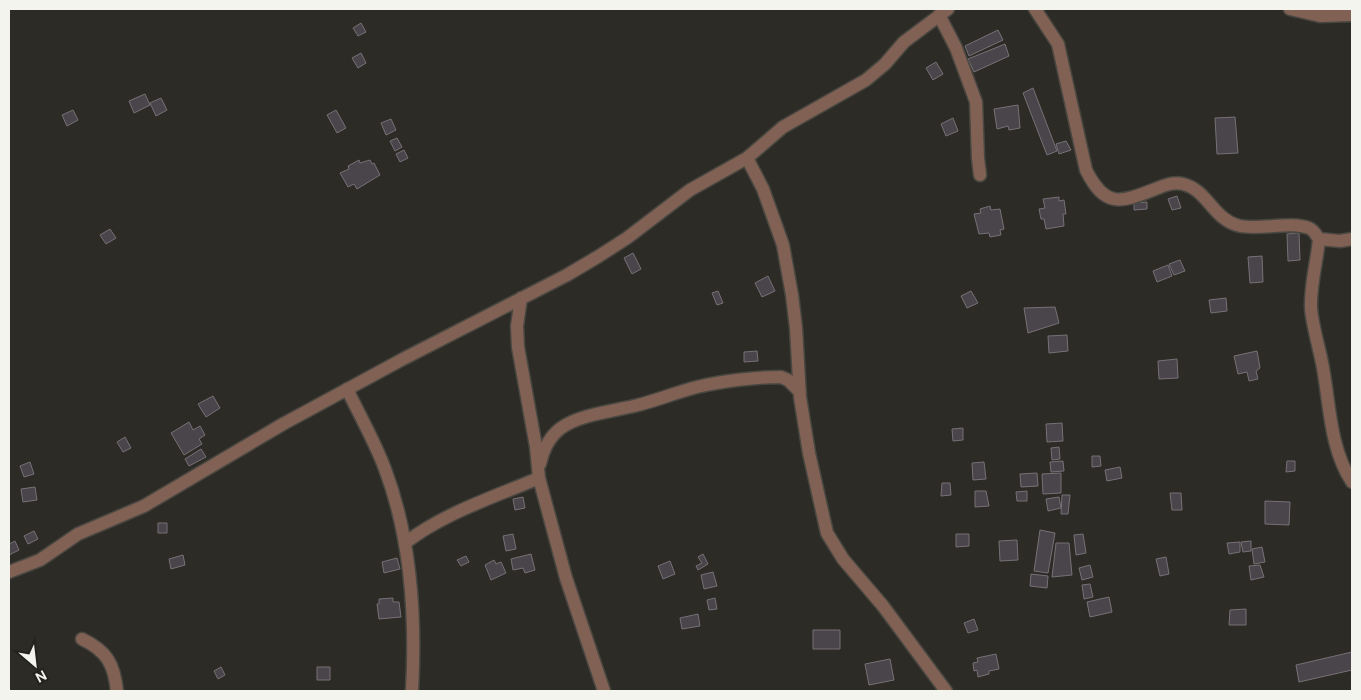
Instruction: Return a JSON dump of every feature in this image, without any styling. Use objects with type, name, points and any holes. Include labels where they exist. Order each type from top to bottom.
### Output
[{"type":"street","points":[[1035,9],[1058,44],[1086,170],[1092,183],[1100,193],[1113,200],[1124,200],[1162,186],[1181,183],[1196,190],[1230,224],[1309,228],[1319,240],[1340,241],[1352,238]]},
{"type":"street","points":[[1290,9],[1320,16],[1352,15]]},
{"type":"street","points":[[9,572],[40,560],[78,534],[144,506],[283,424],[599,256],[627,238],[690,190],[747,158],[783,127],[874,74],[904,42],[943,12],[976,102],[980,175]]},
{"type":"street","points":[[747,158],[762,189],[783,245],[795,320],[799,391],[811,463],[824,522],[831,541],[843,559],[883,606],[946,691]]},
{"type":"street","points":[[1319,240],[1311,294],[1311,311],[1323,367],[1335,441],[1339,456],[1352,482]]},
{"type":"street","points":[[521,298],[518,347],[539,474],[566,578],[604,691]]},
{"type":"street","points":[[539,474],[544,451],[552,437],[562,428],[585,418],[698,387],[744,380],[781,377],[788,380],[799,391]]},
{"type":"street","points":[[347,390],[384,467],[397,507],[405,543],[410,596],[413,660],[412,691]]},
{"type":"street","points":[[405,543],[420,532],[452,515],[539,474]]},
{"type":"street","points":[[82,639],[100,649],[113,666],[117,691]]},
{"type":"building","points":[[361,23],[366,32],[358,36],[353,28]]},
{"type":"building","points":[[998,30],[1003,40],[969,56],[965,46]]},
{"type":"building","points":[[1005,44],[1009,56],[974,72],[968,59]]},
{"type":"building","points":[[361,53],[366,63],[358,68],[352,58]]},
{"type":"building","points":[[936,62],[943,74],[933,80],[926,68]]},
{"type":"building","points":[[1033,88],[1057,151],[1047,155],[1023,93]]},
{"type":"building","points":[[145,94],[150,105],[134,113],[129,101]]},
{"type":"building","points":[[161,98],[167,110],[156,116],[150,103]]},
{"type":"building","points":[[1018,105],[1020,128],[1009,130],[1008,126],[997,129],[994,109]]},
{"type":"building","points":[[73,110],[78,120],[67,126],[62,115]]},
{"type":"building","points":[[336,110],[346,128],[337,133],[327,115]]},
{"type":"building","points":[[1235,117],[1238,153],[1217,154],[1215,118]]},
{"type":"building","points":[[953,118],[958,131],[946,136],[941,124]]},
{"type":"building","points":[[391,119],[396,130],[386,135],[381,123]]},
{"type":"building","points":[[397,138],[402,147],[395,151],[390,141]]},
{"type":"building","points":[[1066,141],[1071,150],[1059,154],[1056,144]]},
{"type":"building","points":[[404,150],[408,158],[400,162],[396,154]]},
{"type":"building","points":[[359,160],[360,163],[370,160],[372,164],[374,163],[380,175],[357,189],[354,184],[348,187],[340,173],[349,169],[348,166]]},
{"type":"building","points":[[1177,196],[1181,208],[1172,210],[1168,199]]},
{"type":"building","points":[[1059,197],[1059,201],[1064,200],[1066,214],[1063,214],[1064,226],[1046,229],[1039,209],[1045,208],[1043,199]]},
{"type":"building","points":[[1147,202],[1147,209],[1134,210],[1134,203]]},
{"type":"building","points":[[990,206],[991,210],[1000,209],[1004,229],[1000,230],[1001,235],[990,237],[989,233],[979,234],[974,214],[981,213],[980,209]]},
{"type":"building","points":[[110,229],[116,238],[106,244],[100,235]]},
{"type":"building","points":[[1299,233],[1300,260],[1288,261],[1287,234]]},
{"type":"building","points":[[633,253],[641,269],[632,274],[624,258]]},
{"type":"building","points":[[1262,256],[1263,282],[1250,283],[1248,257]]},
{"type":"building","points":[[1180,260],[1185,271],[1174,275],[1169,264]]},
{"type":"building","points":[[1168,265],[1172,276],[1157,282],[1153,271]]},
{"type":"building","points":[[768,276],[775,291],[762,297],[755,283]]},
{"type":"building","points":[[718,291],[723,303],[717,305],[712,293]]},
{"type":"building","points":[[971,291],[978,303],[967,308],[961,296]]},
{"type":"building","points":[[1226,298],[1227,311],[1211,313],[1209,300]]},
{"type":"building","points":[[1055,307],[1059,323],[1028,333],[1024,308]]},
{"type":"building","points":[[1067,335],[1068,351],[1049,353],[1048,336]]},
{"type":"building","points":[[757,351],[758,361],[744,362],[744,352]]},
{"type":"building","points":[[1257,351],[1260,368],[1256,371],[1258,379],[1249,381],[1247,372],[1238,374],[1234,356]]},
{"type":"building","points":[[1177,359],[1178,378],[1159,379],[1158,361]]},
{"type":"building","points":[[213,396],[220,408],[206,417],[198,404]]},
{"type":"building","points":[[189,422],[193,430],[200,426],[205,435],[199,439],[202,444],[184,455],[171,433]]},
{"type":"building","points":[[1062,423],[1063,441],[1047,442],[1046,424]]},
{"type":"building","points":[[963,428],[963,440],[953,441],[952,429]]},
{"type":"building","points":[[125,437],[131,448],[123,452],[117,442]]},
{"type":"building","points":[[1059,447],[1060,459],[1052,460],[1051,448]]},
{"type":"building","points":[[201,449],[206,457],[189,466],[185,459]]},
{"type":"building","points":[[1092,456],[1100,456],[1101,466],[1092,467]]},
{"type":"building","points":[[1063,461],[1064,471],[1051,472],[1050,462]]},
{"type":"building","points":[[1287,461],[1295,461],[1295,471],[1286,472]]},
{"type":"building","points":[[30,462],[34,474],[24,477],[20,466]]},
{"type":"building","points":[[984,462],[986,479],[973,480],[972,463]]},
{"type":"building","points":[[1120,467],[1122,478],[1107,481],[1105,470]]},
{"type":"building","points":[[1037,473],[1038,486],[1021,487],[1020,474]]},
{"type":"building","points":[[1061,473],[1061,493],[1043,494],[1042,474]]},
{"type":"building","points":[[942,483],[950,483],[951,495],[941,496]]},
{"type":"building","points":[[35,487],[37,500],[23,502],[21,489]]},
{"type":"building","points":[[975,491],[986,491],[989,506],[975,507]]},
{"type":"building","points":[[1027,491],[1027,501],[1017,501],[1016,492]]},
{"type":"building","points":[[1170,493],[1181,493],[1182,510],[1172,510]]},
{"type":"building","points":[[1062,495],[1070,495],[1068,514],[1061,514]]},
{"type":"building","points":[[523,497],[525,508],[515,510],[513,499]]},
{"type":"building","points":[[1059,497],[1061,508],[1048,511],[1046,499]]},
{"type":"building","points":[[1265,501],[1290,502],[1289,525],[1265,524]]},
{"type":"building","points":[[158,523],[167,523],[167,533],[158,533]]},
{"type":"building","points":[[1040,530],[1055,533],[1048,573],[1034,571]]},
{"type":"building","points":[[34,531],[38,539],[28,544],[24,536]]},
{"type":"building","points":[[513,534],[516,549],[506,551],[503,536]]},
{"type":"building","points":[[956,534],[969,534],[969,546],[956,547]]},
{"type":"building","points":[[1083,534],[1086,553],[1076,555],[1074,535]]},
{"type":"building","points":[[1017,540],[1018,560],[1000,561],[999,541]]},
{"type":"building","points":[[15,541],[19,550],[9,555],[9,544]]},
{"type":"building","points":[[1251,541],[1251,551],[1243,552],[1241,542]]},
{"type":"building","points":[[1240,542],[1240,552],[1229,554],[1227,543]]},
{"type":"building","points":[[1056,543],[1069,543],[1072,575],[1052,577]]},
{"type":"building","points":[[1262,547],[1265,562],[1254,564],[1252,549]]},
{"type":"building","points":[[531,554],[535,570],[525,573],[523,568],[513,570],[511,559]]},
{"type":"building","points":[[703,554],[708,564],[698,570],[696,566],[702,563],[698,557]]},
{"type":"building","points":[[183,555],[185,565],[171,569],[169,559]]},
{"type":"building","points":[[466,556],[469,562],[461,566],[457,560]]},
{"type":"building","points":[[1166,557],[1169,574],[1160,576],[1156,559]]},
{"type":"building","points":[[397,558],[400,569],[384,573],[382,562]]},
{"type":"building","points":[[494,560],[496,564],[501,562],[506,573],[491,580],[485,565]]},
{"type":"building","points":[[670,561],[675,574],[663,579],[658,566]]},
{"type":"building","points":[[1090,565],[1093,577],[1082,580],[1079,568]]},
{"type":"building","points":[[1260,565],[1264,577],[1251,580],[1249,566]]},
{"type":"building","points":[[713,572],[717,586],[704,589],[701,575]]},
{"type":"building","points":[[1031,574],[1048,576],[1047,588],[1030,586]]},
{"type":"building","points":[[1090,584],[1093,597],[1084,599],[1082,585]]},
{"type":"building","points":[[1109,597],[1112,612],[1090,617],[1087,602]]},
{"type":"building","points":[[393,598],[393,602],[399,602],[401,617],[379,619],[377,604],[379,604],[379,599]]},
{"type":"building","points":[[715,598],[717,609],[709,610],[707,600]]},
{"type":"building","points":[[1246,609],[1246,625],[1229,625],[1230,610]]},
{"type":"building","points":[[698,614],[700,626],[682,629],[680,618]]},
{"type":"building","points":[[974,619],[978,630],[968,633],[964,623]]},
{"type":"building","points":[[813,630],[840,630],[840,649],[813,649]]},
{"type":"building","points":[[1352,652],[1352,670],[1299,682],[1296,665]]},
{"type":"building","points":[[996,654],[999,669],[989,671],[989,674],[978,677],[977,670],[974,671],[973,663],[978,662],[977,658]]},
{"type":"building","points":[[890,659],[894,680],[869,685],[865,664]]},
{"type":"building","points":[[221,667],[225,675],[218,679],[214,671]]},
{"type":"building","points":[[317,667],[330,667],[330,680],[317,680]]}]
